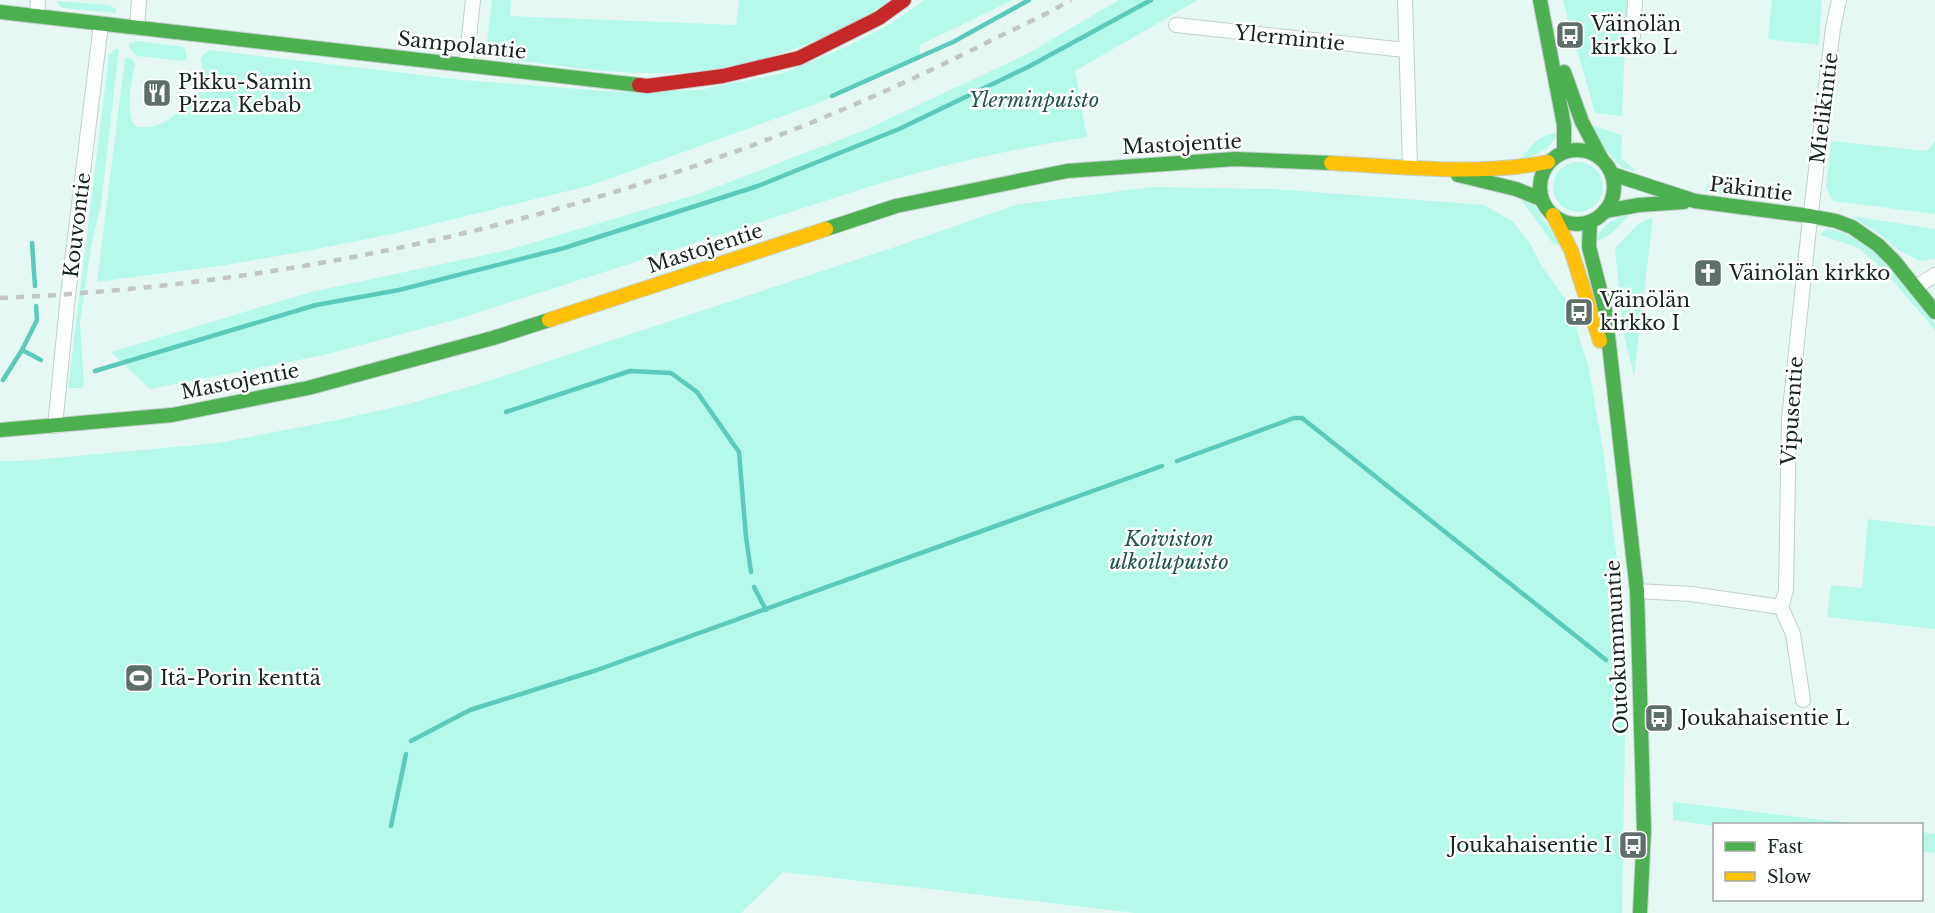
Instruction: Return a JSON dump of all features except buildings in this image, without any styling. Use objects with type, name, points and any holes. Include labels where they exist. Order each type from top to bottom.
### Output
[{"type":"main road","name":"Sampolantie","points":[[0,12],[647,86],[723,76],[799,58],[879,18],[904,0]]},
{"type":"main road","points":[[1540,0],[1564,125],[1564,151]]},
{"type":"main road","points":[[1544,16],[1582,122],[1612,174],[1614,193],[1605,211],[1590,222],[1570,224],[1553,215],[1541,200],[1540,180],[1548,162],[1564,151],[1583,150],[1601,158]]},
{"type":"main road","name":"Mastojentie","points":[[0,430],[172,415],[309,388],[493,338],[896,206],[1067,171],[1235,159],[1429,168],[1518,168],[1548,162]]},
{"type":"main road","name":"Mastojentie","points":[[1429,168],[1516,189],[1541,200]]},
{"type":"main road","name":"Päkintie","points":[[1612,174],[1695,201],[1806,215],[1852,226],[1878,245],[1894,261],[1935,312]]},
{"type":"main road","name":"Päkintie","points":[[1605,211],[1639,205],[1695,201]]},
{"type":"main road","name":"Outokummuntie","points":[[1553,215],[1571,250],[1612,381]]},
{"type":"main road","name":"Outokummuntie","points":[[1590,222],[1589,247],[1605,309],[1636,591],[1644,831],[1640,913]]},
{"type":"street","points":[[37,16],[38,0]]},
{"type":"street","points":[[137,28],[139,0]]},
{"type":"street","points":[[466,65],[473,0]]},
{"type":"street","points":[[1405,0],[1410,166]]},
{"type":"street","points":[[1633,36],[1635,0]]},
{"type":"street","name":"Mielikintie","points":[[1806,215],[1839,0]]},
{"type":"street","name":"Kouvontie","points":[[55,426],[68,295],[101,24]]},
{"type":"street","name":"Ylermintie","points":[[1176,25],[1405,50]]},
{"type":"street","name":"Vipusentie","points":[[1781,607],[1786,590],[1789,419],[1806,215]]},
{"type":"street","points":[[1916,287],[1935,275]]},
{"type":"street","points":[[1636,591],[1691,594],[1781,607],[1793,634],[1803,700]]},
{"type":"green space","points":[[492,0],[511,0],[510,16],[736,25],[739,0],[890,0],[841,29],[786,52],[700,71],[650,73],[584,69],[495,58],[486,50]]},
{"type":"green space","points":[[924,0],[1013,0],[920,45],[919,60],[816,104],[592,185],[401,232],[312,250],[226,265],[97,282],[125,58],[127,57],[135,64],[129,104],[130,112],[135,126],[146,127],[166,121],[175,115],[207,84],[200,58],[209,50],[463,80],[619,92],[699,90],[784,73],[850,45],[890,24]]},
{"type":"green space","name":"Ylerminpuisto","points":[[1119,0],[1198,0],[1075,71],[1087,137],[982,157],[878,184],[458,319],[324,355],[150,389],[111,352],[311,292],[508,250],[701,193],[865,130],[1027,54]]},
{"type":"green space","points":[[1563,0],[1627,0],[1622,116],[1595,113]]},
{"type":"green space","points":[[1772,0],[1822,0],[1819,45],[1768,39]]},
{"type":"green space","points":[[56,1],[109,5],[116,9],[116,13],[62,8]]},
{"type":"green space","points":[[138,41],[183,47],[187,59],[184,61],[137,56],[129,47],[129,43]]},
{"type":"green space","points":[[115,49],[119,49],[101,204],[91,247],[80,322],[84,386],[68,388],[109,55]]},
{"type":"green space","points":[[1591,125],[1622,135],[1621,158],[1637,172],[1622,168],[1605,149]]},
{"type":"green space","points":[[1558,132],[1545,150],[1524,158],[1524,154],[1537,141]]},
{"type":"green space","points":[[1831,141],[1927,151],[1935,141],[1935,214],[1833,201],[1826,187]]},
{"type":"green space","points":[[1578,162],[1587,164],[1598,173],[1603,187],[1601,196],[1592,207],[1578,212],[1569,210],[1558,201],[1553,187],[1555,178],[1564,167]]},
{"type":"green space","points":[[1711,183],[1785,193],[1786,202],[1706,192],[1707,185]]},
{"type":"green space","name":"Koiviston ulkoilupuisto","points":[[1151,187],[1274,189],[1484,205],[1512,221],[1530,243],[1541,265],[1568,303],[1589,368],[1605,462],[1619,576],[1626,675],[1622,913],[1136,913],[783,872],[741,913],[0,913],[0,461],[218,443],[408,404],[479,384],[895,247],[1015,205]]},
{"type":"green space","points":[[1520,198],[1532,203],[1562,246],[1553,244]]},
{"type":"green space","points":[[1631,213],[1611,233],[1596,241],[1601,230],[1609,222]]},
{"type":"green space","points":[[1851,216],[1935,229],[1935,259],[1920,261],[1900,251]]},
{"type":"green space","points":[[1653,217],[1634,376],[1623,332],[1615,248],[1637,225]]},
{"type":"green space","points":[[1826,229],[1843,233],[1874,252],[1901,280],[1935,324],[1935,330],[1883,269],[1859,248],[1820,235]]},
{"type":"green space","points":[[1868,519],[1935,527],[1935,629],[1827,617],[1831,585],[1862,588]]},
{"type":"green space","points":[[1673,802],[1850,823],[1713,823],[1713,826],[1673,820]]},
{"type":"green space","points":[[1923,832],[1935,834],[1935,853],[1923,851]]},
{"type":"waterway","points":[[832,96],[953,42],[1029,0]]},
{"type":"waterway","points":[[95,371],[316,305],[399,290],[564,248],[758,186],[899,129],[1028,67],[1151,0]]},
{"type":"waterway","points":[[32,243],[35,286]]},
{"type":"waterway","points":[[36,306],[37,320],[22,350],[41,360]]},
{"type":"waterway","points":[[3,380],[22,350]]},
{"type":"waterway","points":[[506,412],[630,371],[671,373],[697,392],[739,452],[751,572]]},
{"type":"waterway","points":[[1177,461],[1294,418],[1302,418],[1606,660]]},
{"type":"waterway","points":[[411,741],[470,710],[597,670],[1162,466]]},
{"type":"waterway","points":[[754,587],[766,610]]},
{"type":"waterway","points":[[391,826],[406,754]]},
{"type":"railway","points":[[0,298],[202,281],[399,248],[497,225],[689,168],[785,133],[944,64],[1071,0]]},
{"type":"traffic: fast","points":[[1540,0],[1564,125],[1564,151]]},
{"type":"traffic: fast","points":[[0,12],[639,85]]},
{"type":"traffic: fast","points":[[1564,72],[1582,122],[1601,158]]},
{"type":"traffic: fast","points":[[1570,150],[1584,150],[1598,156],[1608,166],[1614,180],[1614,187],[1614,194],[1608,208],[1598,218],[1584,224],[1570,224],[1556,218],[1546,208],[1540,194],[1540,180],[1546,166],[1556,156],[1570,150]]},
{"type":"traffic: fast","points":[[826,229],[896,206],[1067,171],[1235,159],[1331,163]]},
{"type":"traffic: fast","points":[[1612,174],[1695,201],[1810,216],[1852,227],[1878,245],[1894,261],[1935,312]]},
{"type":"traffic: fast","points":[[1458,175],[1516,189],[1541,199]]},
{"type":"traffic: fast","points":[[1605,211],[1639,205],[1684,202]]},
{"type":"traffic: fast","points":[[1590,222],[1589,247],[1605,309],[1637,591],[1644,830],[1640,913]]},
{"type":"traffic: fast","points":[[0,430],[172,415],[308,388],[493,338],[549,320]]},
{"type":"traffic: slow","points":[[1331,163],[1468,170],[1548,162]]},
{"type":"traffic: slow","points":[[1553,215],[1571,250],[1600,341]]},
{"type":"traffic: slow","points":[[549,320],[826,229]]},
{"type":"traffic: jam","points":[[639,85],[647,86],[723,76],[799,58],[879,18],[904,0]]},
{"type":"place","name":"Väinölän kirkko L","points":[[1570,35]]},
{"type":"place","name":"Pikku-Samin Pizza Kebab","points":[[157,93]]},
{"type":"place","name":"Väinölän kirkko","points":[[1708,273]]},
{"type":"place","name":"Väinölän kirkko I","points":[[1579,312]]},
{"type":"place","name":"Itä-Porin kenttä","points":[[139,678]]},
{"type":"place","name":"Joukahaisentie L","points":[[1659,718]]},
{"type":"place","name":"Joukahaisentie I","points":[[1633,845]]}]
